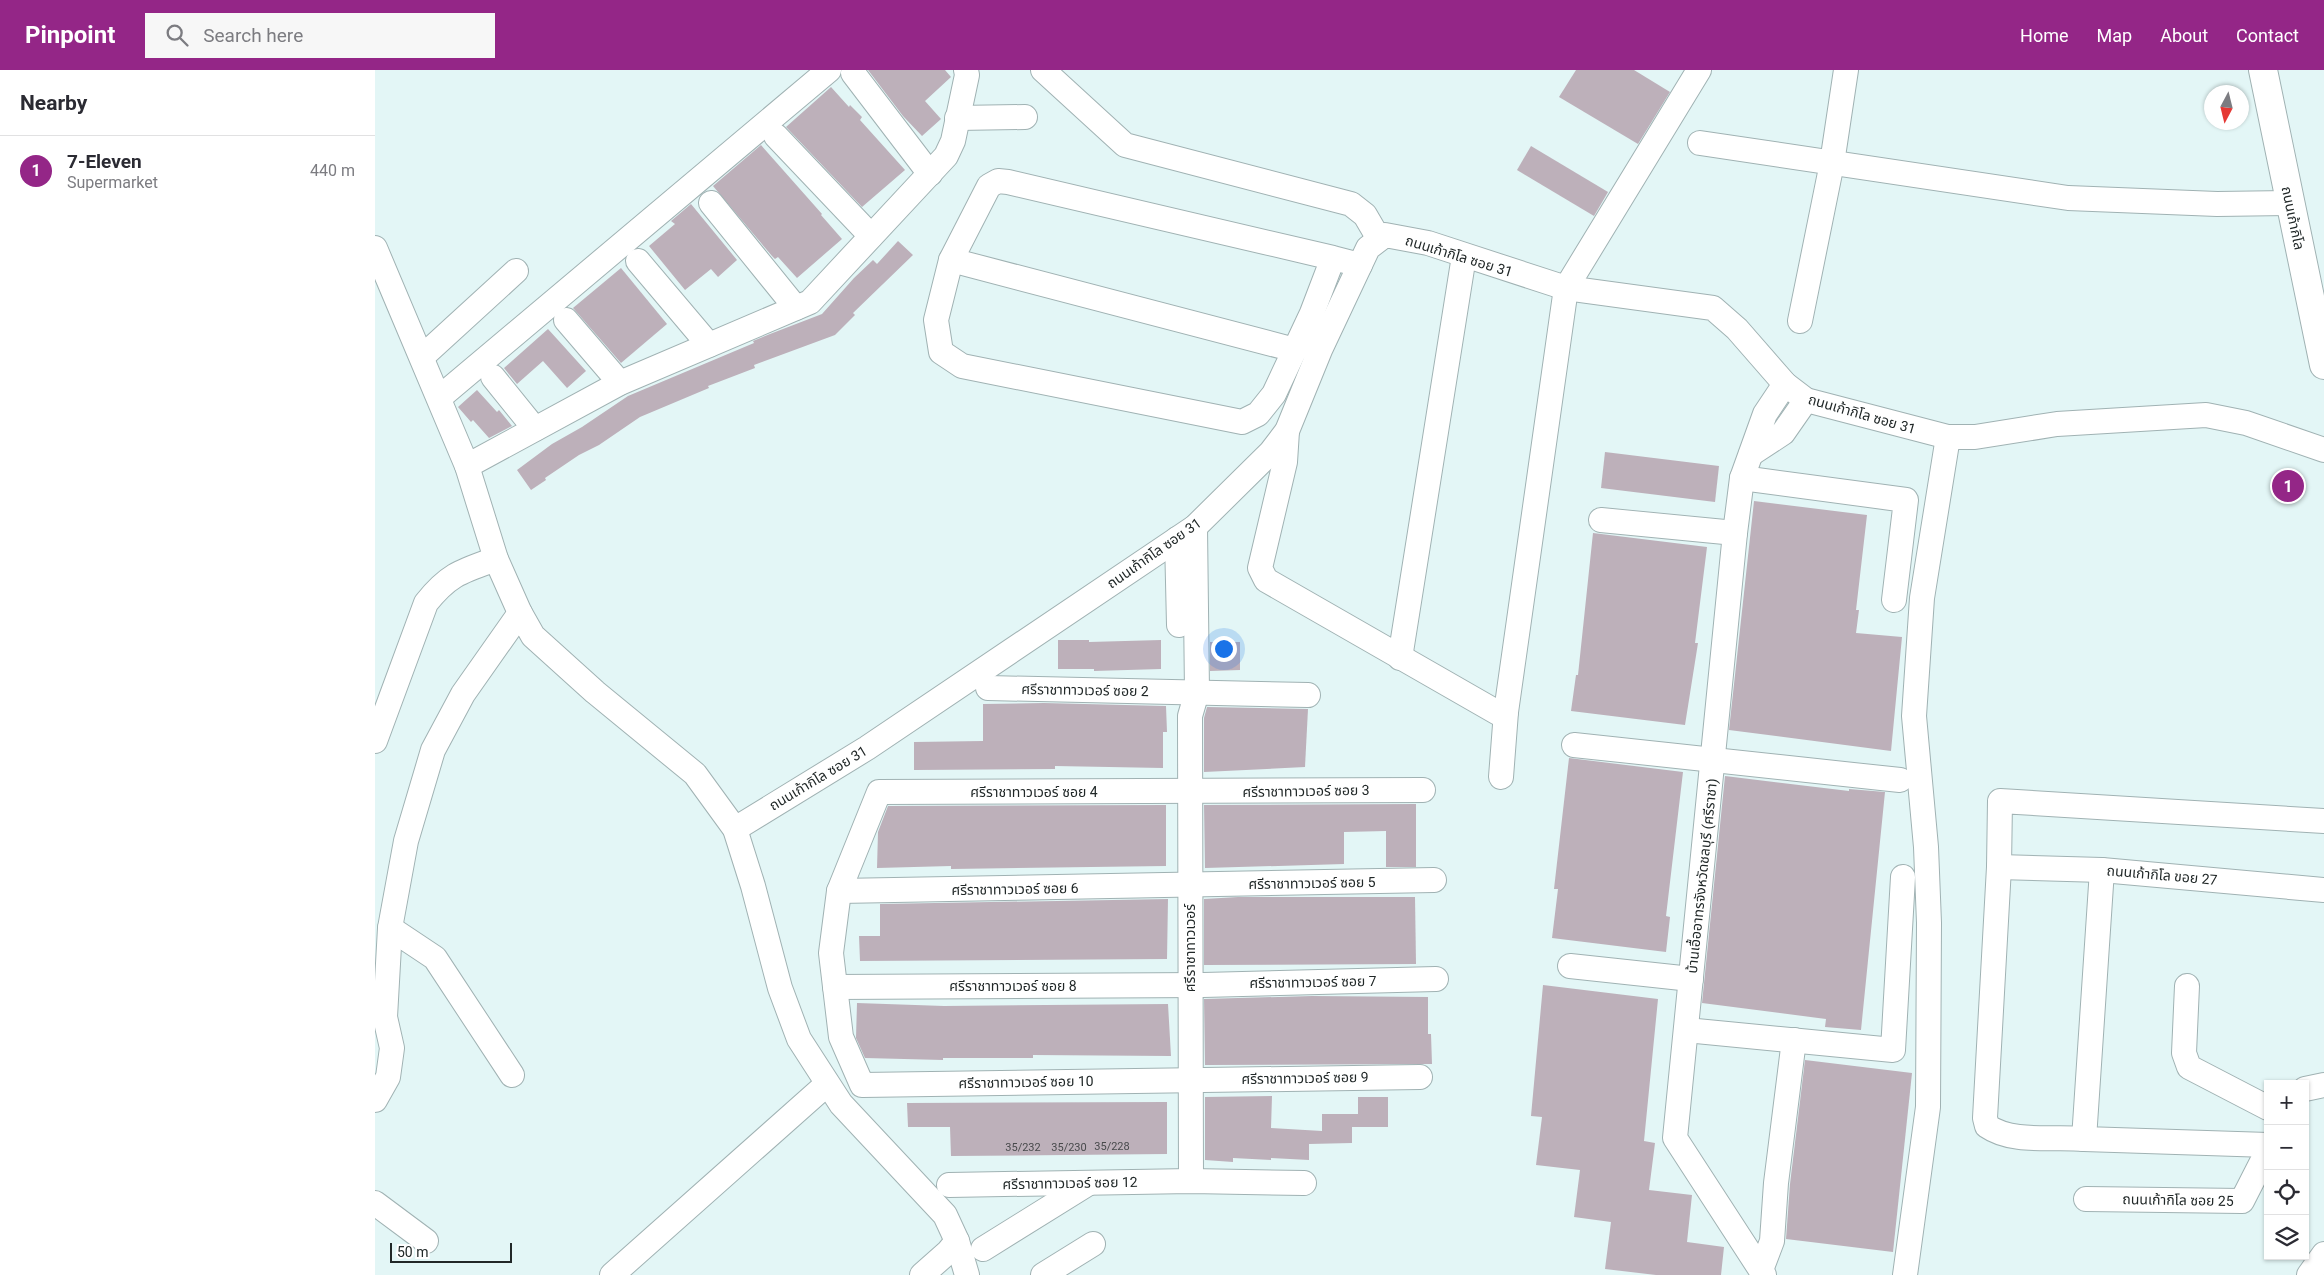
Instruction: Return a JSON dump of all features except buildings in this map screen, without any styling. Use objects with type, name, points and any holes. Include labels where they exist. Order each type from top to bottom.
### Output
[{"type":"main road","name":"ถนนเก้ากิโล","points":[[2263,70],[2324,365]]},
{"type":"street","points":[[439,398],[829,70]]},
{"type":"street","points":[[467,466],[620,383],[811,302],[946,156],[953,140],[967,75],[966,70]]},
{"type":"street","points":[[1043,70],[1125,145],[1351,204],[1365,215],[1379,239]]},
{"type":"street","points":[[1501,777],[1506,712],[1566,288],[1699,70]]},
{"type":"street","points":[[1800,321],[1832,163],[1846,70]]},
{"type":"street","points":[[853,73],[930,174]]},
{"type":"street","points":[[957,118],[1025,117]]},
{"type":"street","points":[[776,136],[871,236]]},
{"type":"street","points":[[1701,143],[2068,198],[2217,204],[2290,203]]},
{"type":"street","points":[[1333,258],[1295,350],[1274,394],[1258,414],[1242,422],[962,366],[941,352],[937,320],[951,260],[989,186],[999,182],[1333,258],[1360,265]]},
{"type":"street","points":[[711,203],[796,308]]},
{"type":"street","name":"ถนนเก้ากิโล ซอย 31","points":[[735,829],[867,748],[1186,533],[1271,452],[1287,431],[1320,350],[1368,248],[1385,235],[1419,242],[1566,288],[1713,308],[1737,328],[1785,384],[1806,400],[1948,437],[1975,437],[2057,424],[2206,414],[2246,423],[2324,450]]},
{"type":"street","points":[[375,248],[467,466],[496,559],[520,613],[533,636],[595,692],[695,774],[735,829],[753,886],[780,988],[799,1039],[841,1104],[945,1214],[957,1241],[967,1275]]},
{"type":"street","points":[[1400,658],[1464,256]]},
{"type":"street","points":[[951,260],[1295,350]]},
{"type":"street","points":[[638,261],[709,345]]},
{"type":"street","points":[[422,357],[515,271]]},
{"type":"street","points":[[566,320],[620,383]]},
{"type":"street","points":[[493,377],[535,429]]},
{"type":"street","name":"บ้านเอื้ออาทรจังหวัดชลบุรี (ศรีราชา)","points":[[1762,1273],[1675,1138],[1742,478],[1765,414],[1785,384]]},
{"type":"street","points":[[1751,454],[1783,433],[1806,400]]},
{"type":"street","points":[[1287,431],[1285,462],[1260,568],[1266,580],[1498,713],[1506,712]]},
{"type":"street","points":[[1905,1275],[1928,1107],[1929,923],[1926,846],[1914,716],[1922,598],[1948,437]]},
{"type":"street","points":[[1742,478],[1906,500],[1894,600]]},
{"type":"street","points":[[1601,520],[1735,533]]},
{"type":"street","name":"ศรีราชาทาวเวอร์","points":[[1186,533],[1190,716],[1191,1181]]},
{"type":"street","points":[[375,741],[426,604],[437,590],[457,573],[496,559]]},
{"type":"street","points":[[375,1100],[388,1077],[393,1048],[385,1018],[390,928],[406,841],[433,750],[463,694],[520,613]]},
{"type":"street","name":"ศรีราชาทาวเวอร์ ซอย 2","points":[[988,688],[1308,694]]},
{"type":"street","points":[[1574,745],[1900,780]]},
{"type":"street","name":"ศรีราชาทาวเวอร์ ซอย 3","points":[[1190,792],[1423,790]]},
{"type":"street","name":"ศรีราชาทาวเวอร์ ซอย 4","points":[[839,892],[879,792],[1190,792]]},
{"type":"street","points":[[2264,1145],[2012,1136],[1997,1133],[1987,1126],[1985,1118],[1999,867],[2000,801],[2324,821]]},
{"type":"street","name":"ถนนเก้ากิโล ขอย 27","points":[[1999,867],[2102,870],[2324,890]]},
{"type":"street","points":[[2084,1139],[2102,870]]},
{"type":"street","points":[[1686,1030],[1893,1050],[1903,877]]},
{"type":"street","name":"ศรีราชาทาวเวอร์ ซอย 5","points":[[1190,886],[1434,880]]},
{"type":"street","name":"ศรีราชาทาวเวอร์ ซอย 6","points":[[839,892],[1190,886]]},
{"type":"street","points":[[835,987],[831,953],[839,892]]},
{"type":"street","points":[[390,928],[435,958],[512,1075]]},
{"type":"street","points":[[1570,966],[1691,979]]},
{"type":"street","name":"ศรีราชาทาวเวอร์ ซอย 7","points":[[1190,984],[1435,980]]},
{"type":"street","name":"ศรีราชาทาวเวอร์ ซอย 8","points":[[835,987],[1190,984]]},
{"type":"street","points":[[2187,986],[2184,1053],[2189,1066],[2264,1106]]},
{"type":"street","name":"ศรีราชาทาวเวอร์ ซอย 10","points":[[835,987],[841,1037],[862,1085],[1190,1080]]},
{"type":"street","points":[[1762,1273],[1772,1241],[1794,1040]]},
{"type":"street","name":"ศรีราชาทาวเวอร์ ซอย 9","points":[[1190,1080],[1420,1077]]},
{"type":"street","points":[[613,1275],[827,1084]]},
{"type":"street","points":[[2309,1088],[2324,1085]]},
{"type":"street","name":"ถนนเก้ากิโล ซอย 25","points":[[2086,1199],[2242,1201],[2264,1158]]},
{"type":"street","name":"ศรีราชาทาวเวอร์ ซอย 12","points":[[949,1185],[1191,1181],[1303,1183]]},
{"type":"street","points":[[983,1249],[1089,1183]]},
{"type":"street","points":[[375,1204],[426,1241]]},
{"type":"street","points":[[922,1275],[948,1252],[957,1241]]},
{"type":"street","points":[[1043,1275],[1093,1244]]},
{"type":"street","points":[[2309,1275],[2324,1254]]},
{"type":"place","name":"7-Eleven","points":[[2288,486]]}]
